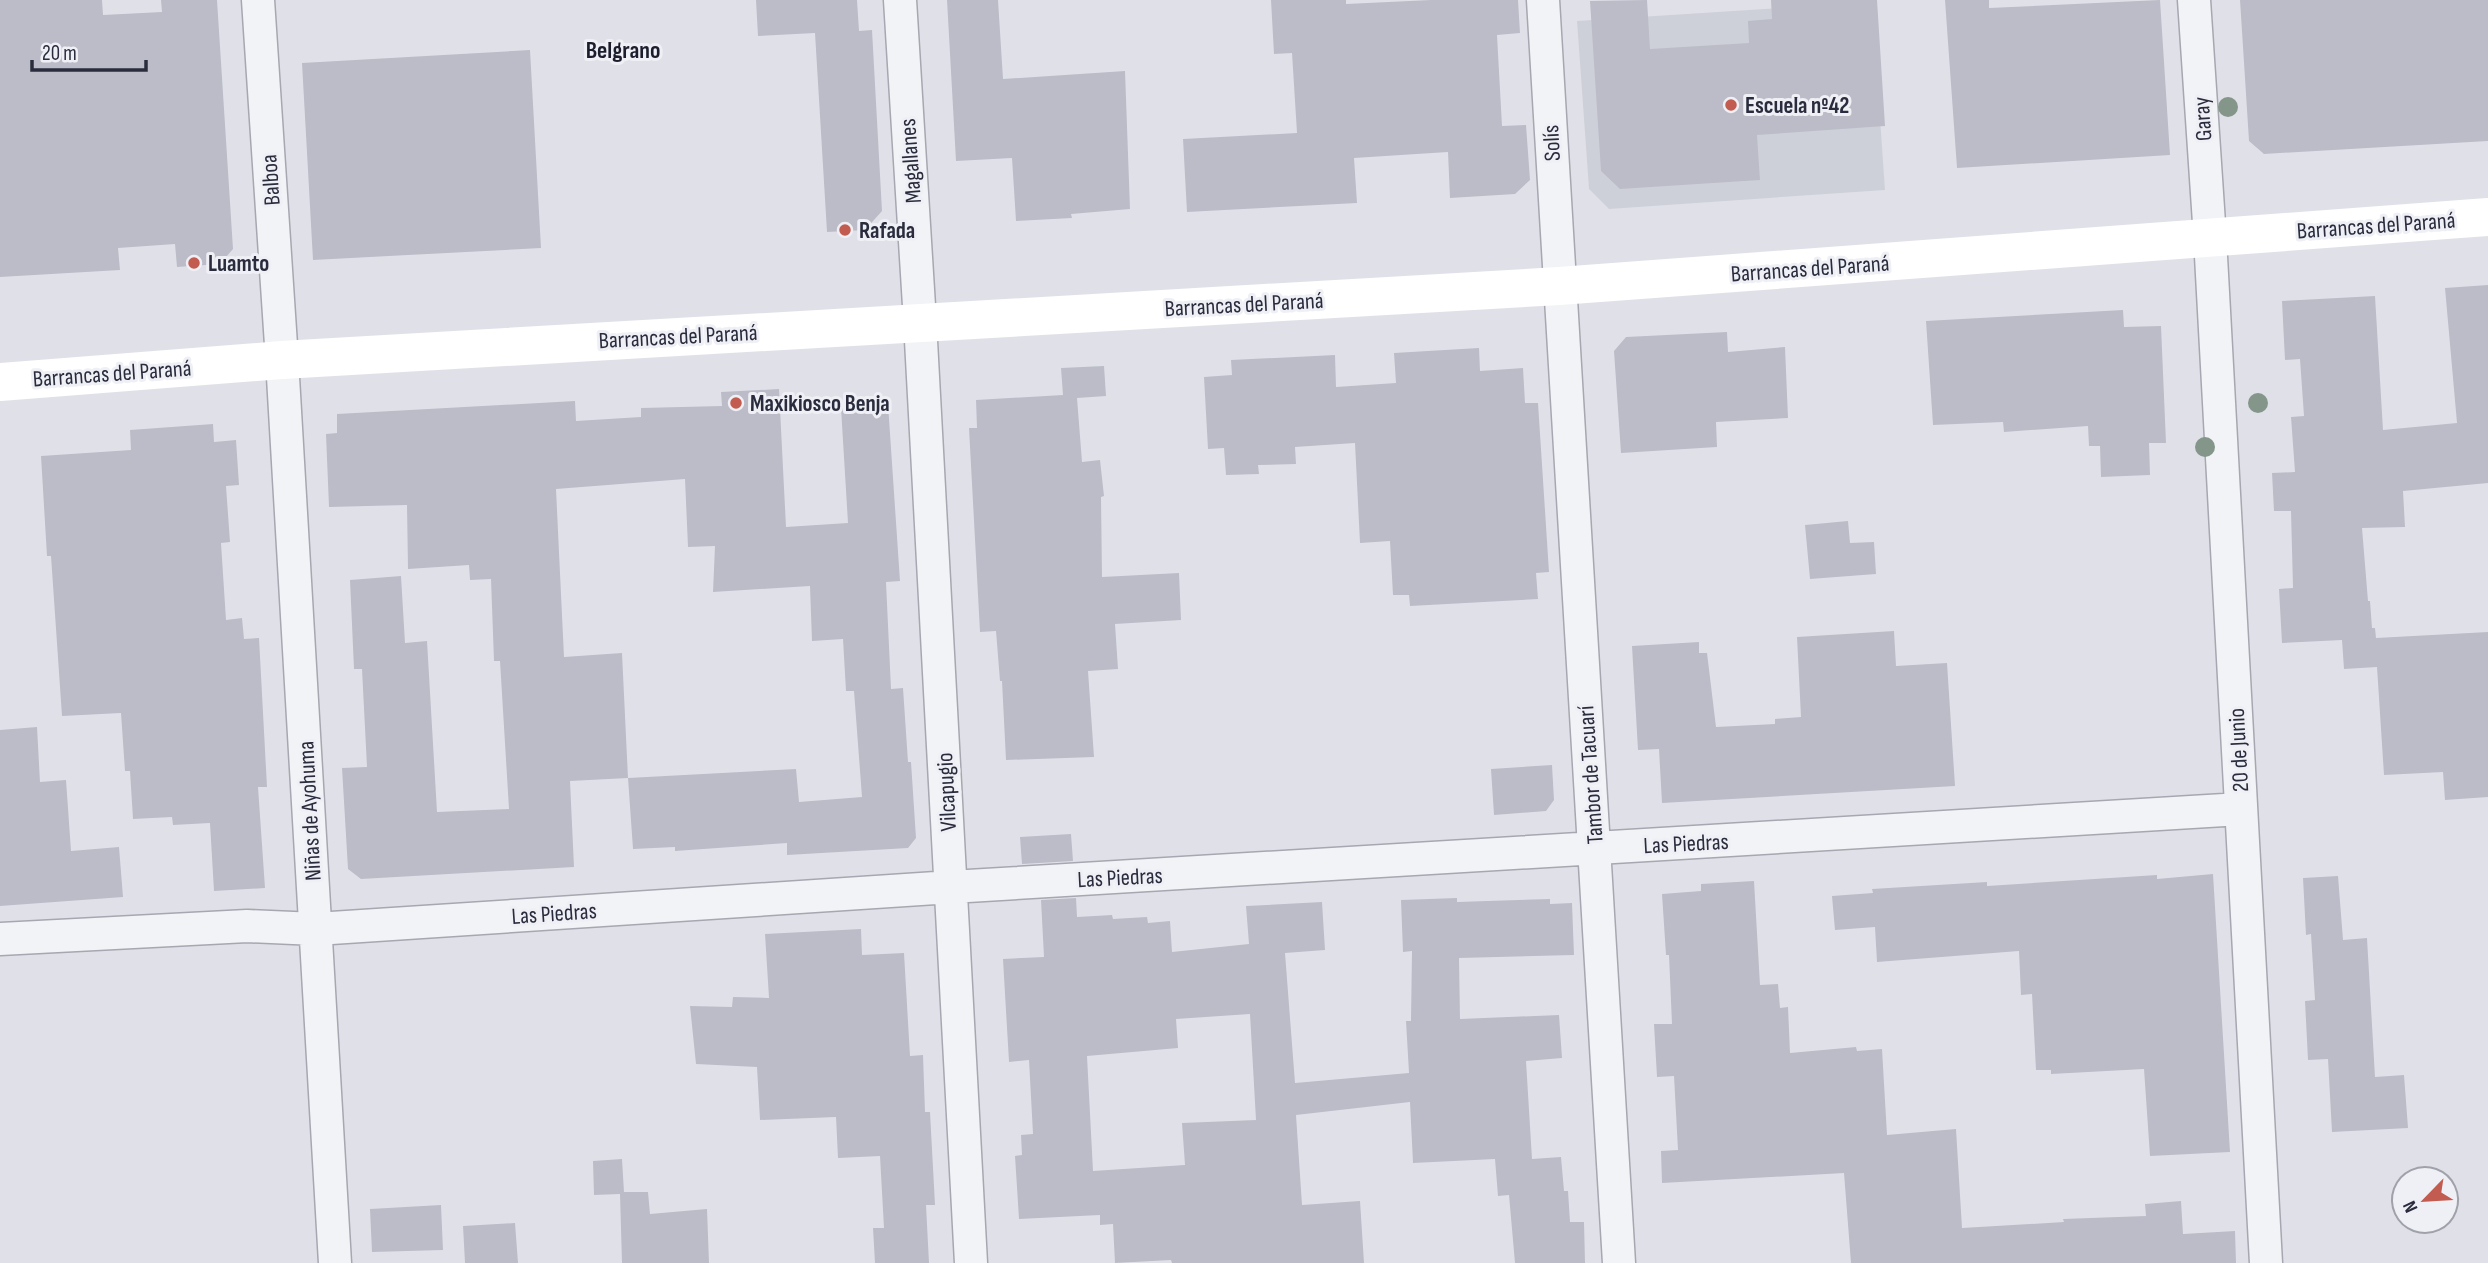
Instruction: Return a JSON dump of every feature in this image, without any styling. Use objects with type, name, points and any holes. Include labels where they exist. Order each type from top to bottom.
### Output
[{"type":"main road","name":"Barrancas del Paraná","points":[[0,382],[282,360],[1559,286],[2488,217]]},
{"type":"street","name":"Balboa","points":[[258,0],[282,360]]},
{"type":"street","name":"Magallanes","points":[[900,0],[920,322]]},
{"type":"street","name":"Solís","points":[[1543,0],[1559,286]]},
{"type":"street","name":"Garay","points":[[2194,0],[2210,238]]},
{"type":"street","name":"20 de Junio","points":[[2210,238],[2266,1263]]},
{"type":"street","name":"Tambor de Tacuarí","points":[[1559,286],[1619,1263]]},
{"type":"street","name":"Vilcapugio","points":[[920,322],[971,1263]]},
{"type":"street","name":"Niñas de Ayohuma","points":[[282,360],[335,1263]]},
{"type":"street","name":"Las Piedras","points":[[0,939],[247,926],[316,929],[951,887],[2241,809]]},
{"type":"shaded area","name":"Escuela nº42","points":[[1872,2],[1885,190],[1609,209],[1589,189],[1577,21]]},
{"type":"building","points":[[0,0],[102,0],[103,15],[162,12],[161,0],[217,0],[233,249],[220,264],[177,267],[175,244],[118,248],[120,270],[0,277]]},
{"type":"building","points":[[756,0],[857,0],[859,31],[872,30],[882,211],[865,230],[827,232],[815,33],[758,36]]},
{"type":"building","points":[[947,0],[998,0],[1003,79],[1125,71],[1130,209],[1071,214],[1072,218],[1016,221],[1012,158],[956,161]]},
{"type":"building","points":[[1271,0],[1346,0],[1346,4],[1518,0],[1520,33],[1497,35],[1502,126],[1526,125],[1530,180],[1515,194],[1450,198],[1448,152],[1354,158],[1357,203],[1187,212],[1183,139],[1297,133],[1292,53],[1274,54]]},
{"type":"building","name":"Escuela nº42","points":[[1647,0],[1650,49],[1749,43],[1748,21],[1772,19],[1771,0],[1877,0],[1885,126],[1757,135],[1760,180],[1620,189],[1601,171],[1590,1]]},
{"type":"building","points":[[1945,0],[1989,0],[1989,8],[2160,0],[2170,155],[1957,168]]},
{"type":"building","points":[[2240,0],[2488,0],[2488,141],[2264,154],[2249,141]]},
{"type":"building","points":[[530,50],[541,248],[313,260],[302,63]]},
{"type":"building","points":[[2488,285],[2488,483],[2403,491],[2405,527],[2362,528],[2368,601],[2376,638],[2488,632],[2488,797],[2445,800],[2443,772],[2384,775],[2377,667],[2344,669],[2342,640],[2282,643],[2279,589],[2293,588],[2291,511],[2274,511],[2272,473],[2295,472],[2291,417],[2304,416],[2300,359],[2285,360],[2282,301],[2375,296],[2383,430],[2457,423],[2445,288]]},
{"type":"building","points":[[2123,310],[2124,327],[2161,326],[2166,443],[2149,443],[2150,475],[2101,477],[2100,446],[2089,446],[2088,426],[2004,432],[2003,422],[1933,425],[1926,321]]},
{"type":"building","points":[[1727,332],[1728,352],[1785,347],[1788,418],[1716,422],[1717,447],[1621,453],[1614,351],[1626,337]]},
{"type":"building","points":[[1479,348],[1480,371],[1523,368],[1525,403],[1538,403],[1549,572],[1536,573],[1538,599],[1410,606],[1409,595],[1393,595],[1390,541],[1360,543],[1355,443],[1295,447],[1296,464],[1258,465],[1259,474],[1226,475],[1224,448],[1208,449],[1204,377],[1232,375],[1231,360],[1335,355],[1336,387],[1396,383],[1394,353]]},
{"type":"building","points":[[1104,366],[1106,396],[1077,398],[1082,462],[1100,460],[1104,496],[1101,497],[1102,577],[1179,573],[1181,620],[1115,624],[1118,669],[1088,671],[1094,757],[1006,760],[1002,681],[996,631],[980,632],[969,428],[977,428],[976,400],[1063,395],[1061,368]]},
{"type":"building","points":[[779,389],[786,527],[848,523],[841,408],[888,404],[900,581],[886,582],[891,689],[903,688],[916,838],[908,848],[787,855],[787,843],[675,851],[675,847],[633,849],[628,778],[570,781],[574,867],[361,879],[348,869],[342,768],[367,767],[362,669],[354,669],[350,580],[401,576],[405,643],[427,641],[437,812],[509,809],[500,661],[494,661],[491,579],[470,580],[469,565],[408,569],[407,505],[329,507],[326,434],[337,433],[337,414],[575,401],[576,421],[641,417],[641,408],[722,406],[721,392]],"holes":[[[685,479],[688,547],[715,546],[713,592],[810,586],[812,641],[843,639],[846,691],[854,691],[862,797],[799,802],[796,769],[628,778],[622,653],[564,657],[556,489]]]},
{"type":"building","points":[[213,424],[214,442],[236,440],[239,485],[226,486],[230,542],[221,543],[226,620],[242,618],[244,639],[259,638],[267,787],[258,787],[265,888],[214,891],[210,823],[173,825],[172,817],[133,819],[130,771],[125,771],[121,713],[62,716],[41,456],[131,450],[130,430]]},
{"type":"building","points":[[1848,521],[1850,543],[1874,542],[1876,574],[1810,579],[1805,525]]},
{"type":"building","points":[[1894,631],[1896,666],[1947,663],[1955,786],[1662,803],[1659,749],[1638,750],[1632,646],[1699,642],[1699,653],[1707,653],[1716,727],[1775,724],[1775,719],[1801,717],[1797,637]]},
{"type":"building","points":[[37,727],[40,782],[66,780],[71,851],[119,847],[123,897],[0,906],[0,730]]},
{"type":"building","points":[[1552,765],[1554,800],[1546,811],[1494,815],[1491,769]]},
{"type":"building","points":[[1071,834],[1073,861],[1022,864],[1020,837]]},
{"type":"building","points":[[2213,874],[2230,1152],[2150,1156],[2144,1069],[2051,1074],[2051,1070],[2036,1070],[2032,994],[2021,995],[2019,951],[1877,962],[1875,927],[1835,930],[1832,896],[1873,893],[1872,889],[1987,882],[1987,886],[2157,875],[2157,879]]},
{"type":"building","points":[[2338,876],[2343,940],[2367,938],[2375,1077],[2404,1075],[2408,1128],[2332,1132],[2328,1059],[2308,1060],[2305,1001],[2315,1000],[2311,934],[2306,935],[2303,878]]},
{"type":"building","points":[[1754,881],[1760,985],[1778,984],[1780,1008],[1788,1007],[1790,1053],[1856,1047],[1857,1051],[1882,1049],[1887,1135],[1956,1129],[1962,1228],[2064,1222],[2063,1219],[2146,1216],[2145,1204],[2181,1201],[2183,1234],[2235,1231],[2236,1263],[1851,1263],[1844,1173],[1662,1183],[1661,1151],[1678,1150],[1674,1076],[1657,1077],[1654,1024],[1672,1024],[1669,955],[1666,955],[1662,894],[1701,891],[1701,884]]},
{"type":"building","points":[[1076,898],[1077,917],[1112,915],[1113,919],[1147,917],[1148,923],[1170,921],[1172,952],[1249,944],[1246,906],[1322,902],[1325,950],[1285,953],[1295,1083],[1409,1073],[1406,1021],[1411,1021],[1412,951],[1403,952],[1401,900],[1457,898],[1457,902],[1550,899],[1550,904],[1572,903],[1574,955],[1459,958],[1460,1019],[1559,1015],[1562,1058],[1526,1061],[1532,1159],[1561,1157],[1564,1191],[1568,1191],[1570,1222],[1584,1222],[1585,1263],[1515,1263],[1509,1195],[1498,1196],[1495,1159],[1413,1163],[1410,1102],[1296,1115],[1302,1205],[1360,1201],[1364,1263],[1172,1263],[1171,1260],[1115,1263],[1113,1224],[1100,1225],[1100,1215],[1019,1219],[1015,1156],[1022,1155],[1021,1135],[1033,1134],[1029,1060],[1009,1062],[1003,959],[1044,957],[1041,900]],"holes":[[[1250,1014],[1256,1120],[1182,1123],[1185,1165],[1093,1171],[1087,1056],[1178,1048],[1176,1019]]]},
{"type":"building","points":[[861,929],[862,955],[904,953],[910,1056],[923,1055],[925,1112],[930,1112],[935,1205],[926,1205],[929,1263],[875,1263],[873,1228],[884,1228],[880,1156],[838,1158],[836,1117],[760,1120],[757,1067],[696,1064],[690,1006],[732,1007],[733,997],[769,998],[765,934]]},
{"type":"building","points":[[622,1159],[624,1192],[648,1192],[650,1214],[707,1209],[709,1263],[622,1263],[620,1194],[594,1195],[593,1161]]},
{"type":"building","points":[[441,1205],[443,1250],[372,1252],[370,1209]]},
{"type":"building","points":[[515,1223],[518,1263],[465,1263],[463,1226]]},
{"type":"place","name":"Escuela nº42","points":[[1731,105]]},
{"type":"place","name":"Rafada","points":[[845,230]]},
{"type":"place","name":"Luamto","points":[[194,263]]},
{"type":"place","name":"Maxikiosco Benja","points":[[736,403]]},
{"type":"district","name":"Belgrano","points":[[623,50]]}]
